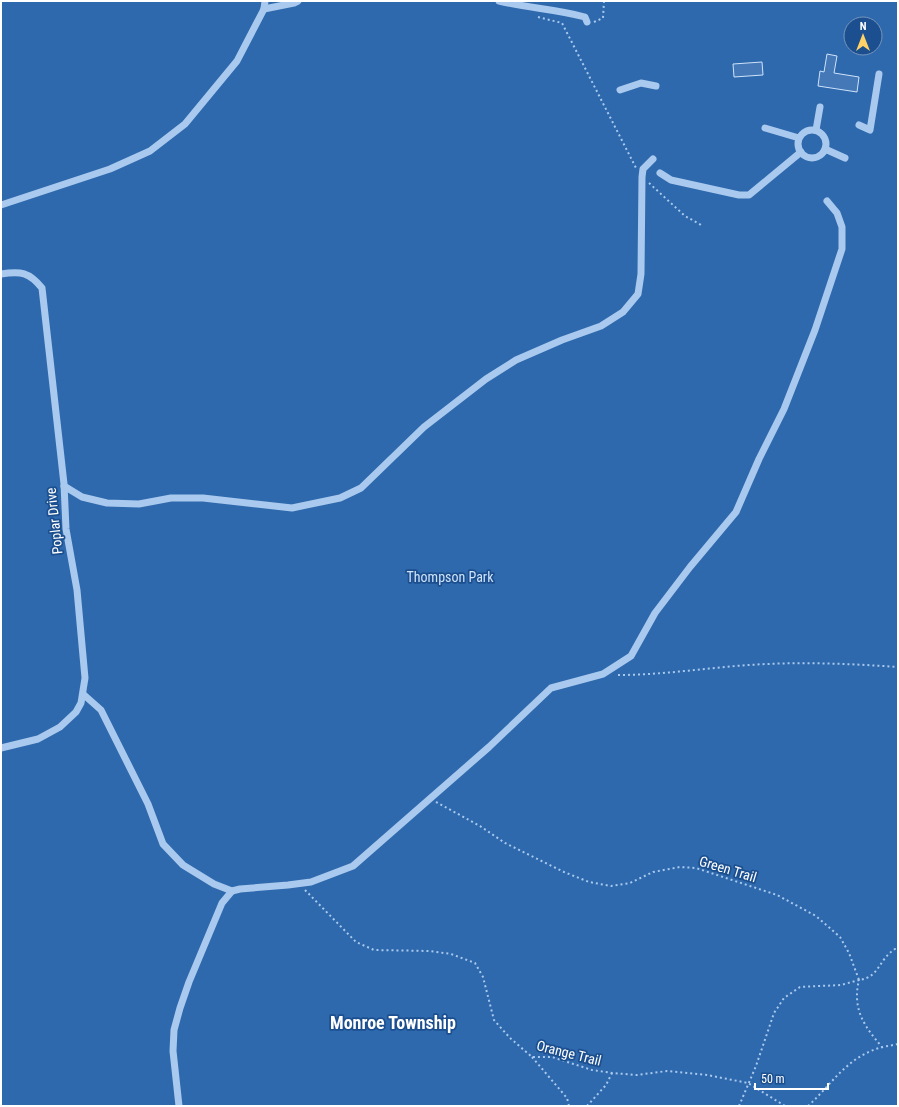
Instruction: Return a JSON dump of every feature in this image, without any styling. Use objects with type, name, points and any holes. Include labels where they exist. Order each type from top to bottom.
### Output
[{"type":"street","points":[[1,205],[110,169],[150,151],[185,124],[237,61],[264,9],[265,1]]},
{"type":"street","points":[[264,9],[298,1]]},
{"type":"street","points":[[499,1],[516,5],[562,11],[585,17],[588,23]]},
{"type":"street","points":[[859,125],[870,130],[879,74]]},
{"type":"street","points":[[620,90],[641,83],[656,86]]},
{"type":"street","points":[[816,130],[820,107]]},
{"type":"street","points":[[765,128],[800,138]]},
{"type":"street","points":[[816,130],[825,138],[825,149],[822,154],[814,158],[806,156],[801,152],[798,146],[800,138],[806,131],[816,130]]},
{"type":"street","points":[[825,149],[845,158]]},
{"type":"street","points":[[660,173],[671,180],[740,195],[749,195],[801,152]]},
{"type":"street","points":[[64,486],[82,497],[107,503],[139,504],[171,498],[203,498],[292,508],[340,498],[362,488],[424,428],[486,379],[516,360],[562,340],[601,326],[623,312],[638,294],[641,274],[642,177],[643,169],[653,159]]},
{"type":"street","points":[[179,1106],[173,1051],[174,1030],[192,975],[222,903],[232,892],[251,887],[311,882],[353,866],[489,747],[551,688],[603,674],[631,656],[655,613],[690,567],[736,512],[744,497],[759,459],[784,409],[815,330],[842,249],[842,227],[837,213],[827,201]]},
{"type":"street","name":"Poplar Drive","points":[[1,274],[14,272],[33,276],[42,288],[64,486],[66,529],[76,590],[85,678],[83,694],[76,712],[60,727],[38,739],[1,748]]},
{"type":"street","points":[[83,694],[101,710],[148,804],[164,844],[183,865],[214,884],[232,892]]},
{"type":"path","points":[[588,23],[603,18],[604,1]]},
{"type":"path","points":[[533,16],[562,23],[637,170],[642,177],[685,216],[703,226]]},
{"type":"path","points":[[603,674],[674,673],[766,664],[845,663],[898,667]]},
{"type":"path","name":"Green Trail","points":[[430,798],[480,826],[505,843],[564,872],[589,882],[611,886],[630,883],[653,872],[680,867],[696,868],[777,895],[816,916],[840,937],[849,953],[859,980],[856,990],[858,1011],[867,1030],[882,1047]]},
{"type":"path","name":"Orange Trail","points":[[298,884],[356,942],[374,950],[430,951],[451,954],[475,963],[483,977],[494,1020],[510,1038],[532,1057],[552,1057],[592,1070],[612,1073],[637,1075],[667,1071],[707,1075],[748,1083],[785,1106]]},
{"type":"path","points":[[738,1106],[774,1013],[784,998],[800,986],[841,985],[868,978],[875,974],[884,956],[895,948],[898,949]]},
{"type":"path","points":[[808,1106],[821,1095],[839,1073],[852,1062],[870,1051],[898,1044]]},
{"type":"path","points":[[532,1057],[567,1098],[569,1106]]},
{"type":"path","points":[[587,1106],[606,1085],[612,1073]]},
{"type":"green space","name":"Thompson Park","points":[[1,1],[898,1],[898,1106],[1,1106]]},
{"type":"building","points":[[827,54],[837,56],[834,73],[859,77],[857,92],[818,86],[820,71],[824,72]]},
{"type":"building","points":[[762,62],[763,75],[734,77],[733,64]]},
{"type":"district","name":"Monroe Township","points":[[393,1022]]}]
